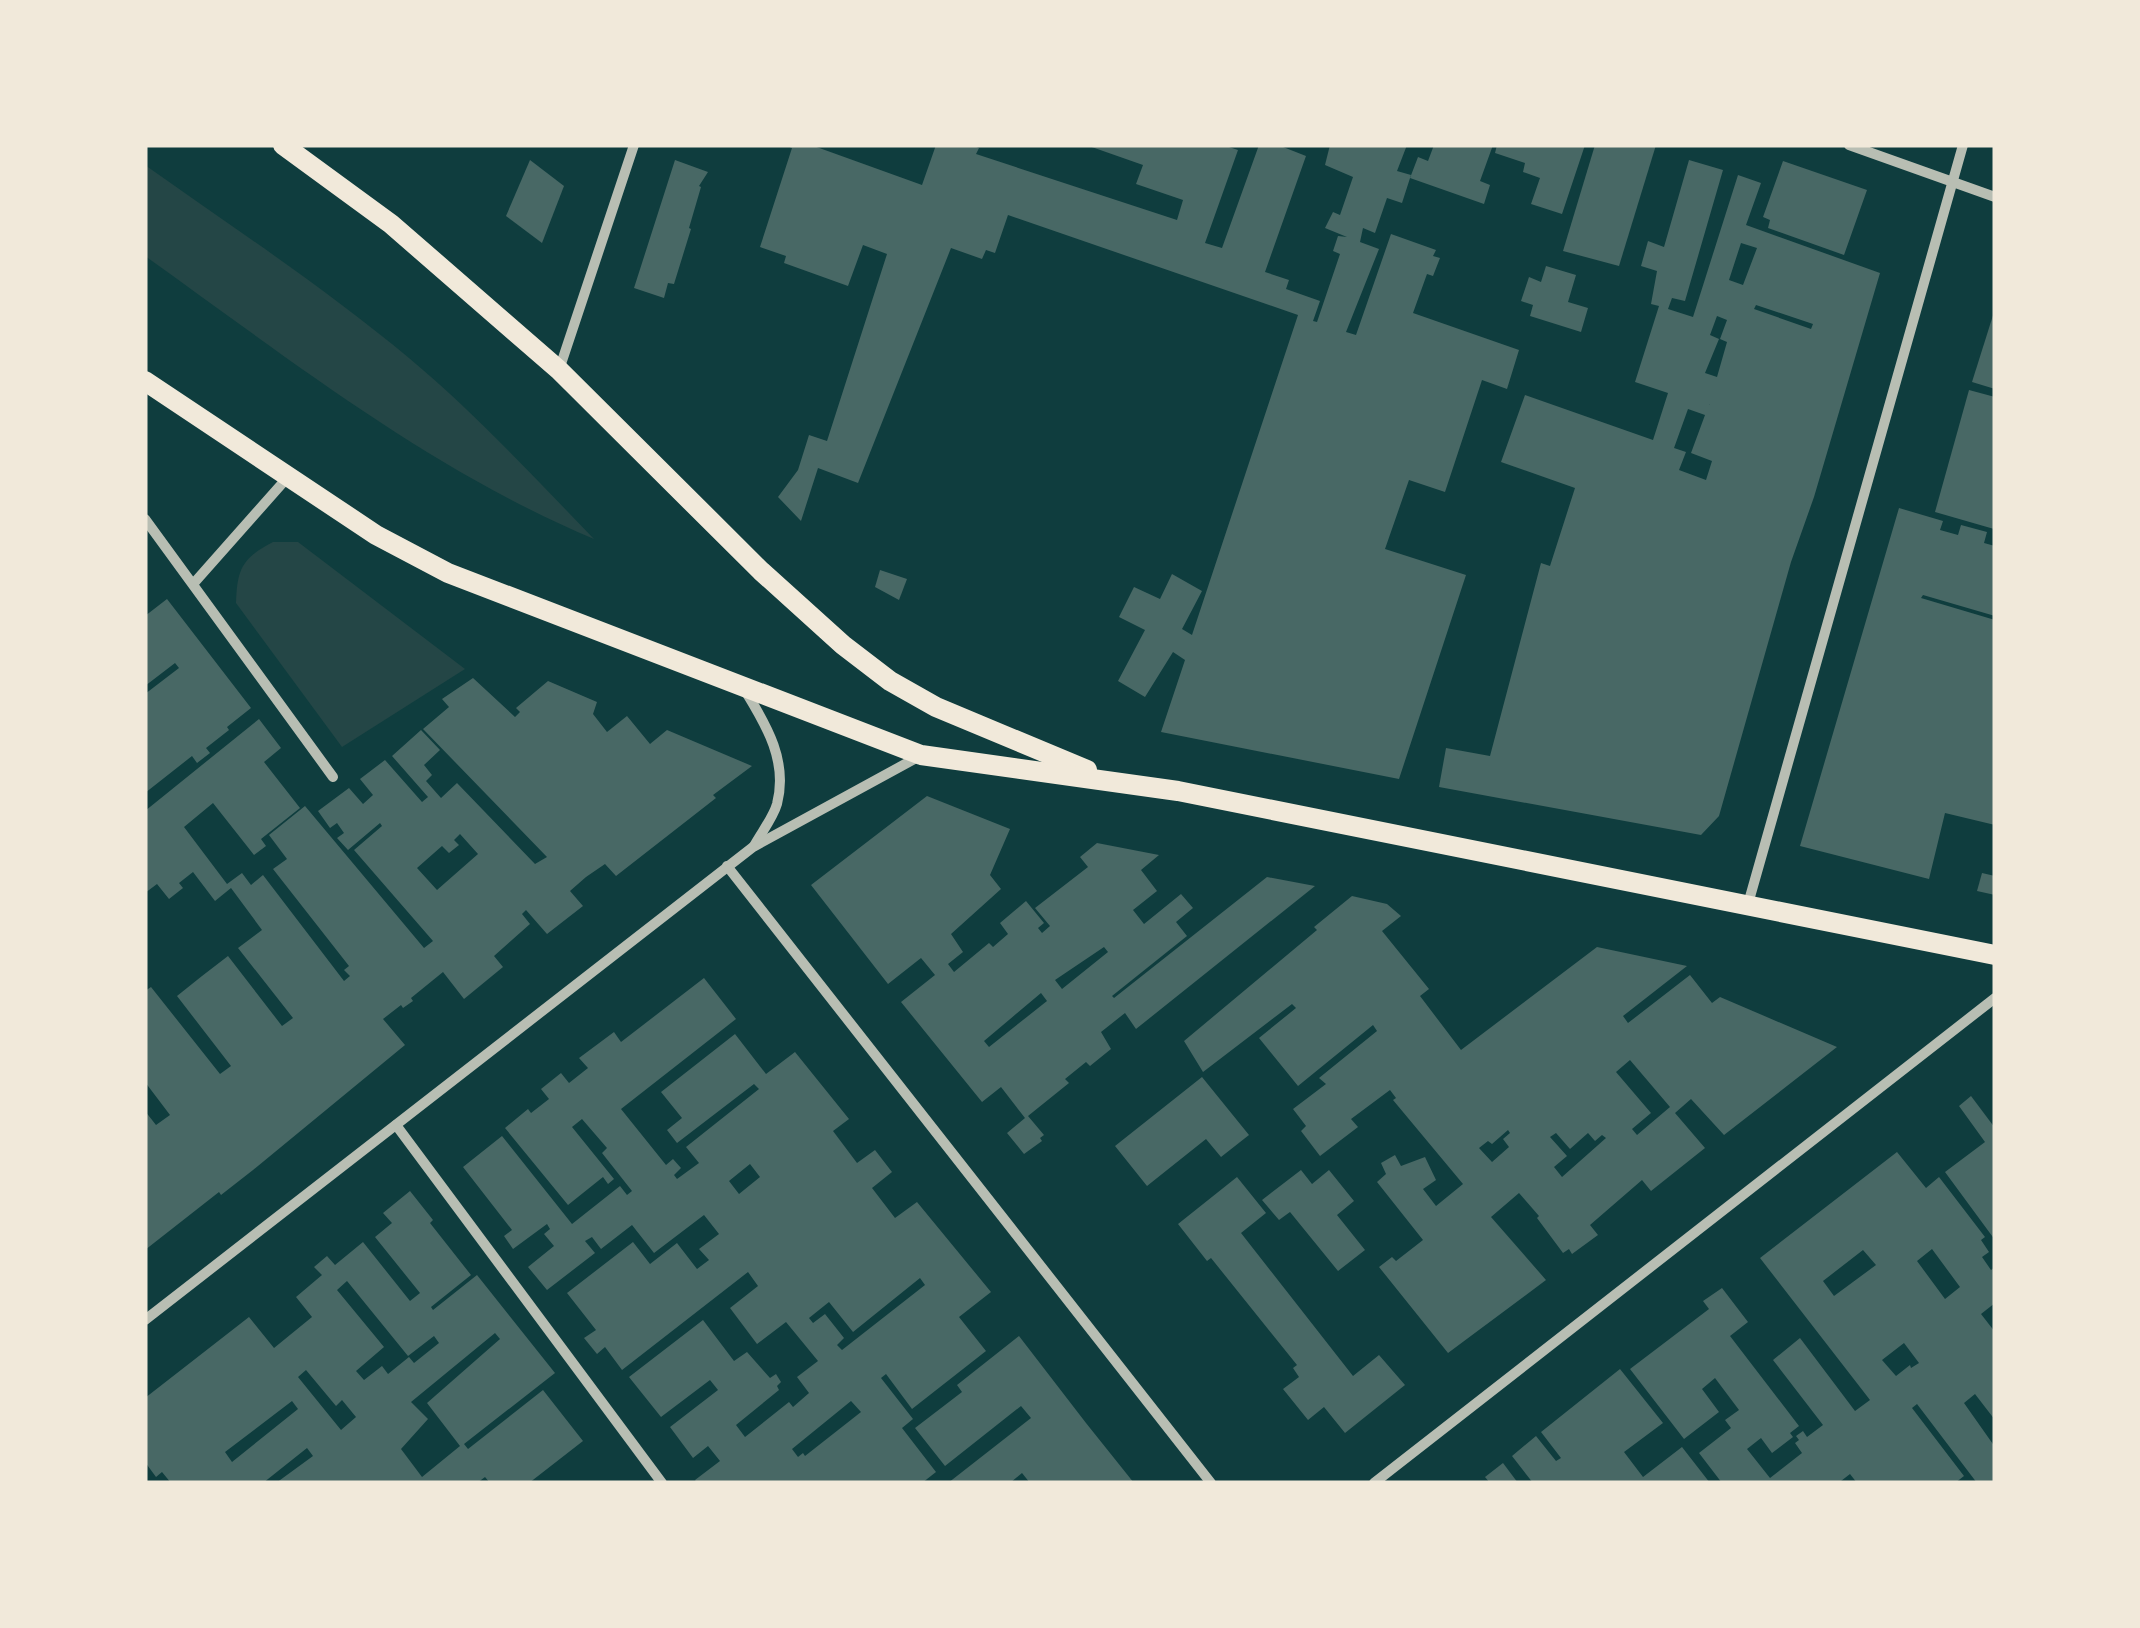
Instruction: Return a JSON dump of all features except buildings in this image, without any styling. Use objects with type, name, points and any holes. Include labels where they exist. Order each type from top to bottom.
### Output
[{"type":"main road","points":[[283,145],[391,224],[559,370],[842,645],[936,707],[1117,782]]},
{"type":"main road","points":[[145,381],[286,478],[376,535],[448,573],[921,755],[1178,791],[1995,954]]},
{"type":"street","points":[[559,370],[634,145]]},
{"type":"street","points":[[1849,145],[1995,197]]},
{"type":"street","points":[[1748,904],[1962,145]]},
{"type":"street","points":[[194,584],[286,478]]},
{"type":"street","points":[[145,519],[333,777]]},
{"type":"street","points":[[742,687],[769,730],[780,771],[776,806],[753,847]]},
{"type":"street","points":[[145,1320],[753,847],[921,755]]},
{"type":"street","points":[[728,866],[1211,1483]]},
{"type":"street","points":[[1374,1483],[1995,998]]},
{"type":"street","points":[[396,1125],[662,1483]]},
{"type":"shaded area","points":[[145,165],[312,283],[409,358],[481,423],[594,539],[533,511],[418,446],[145,256]]},
{"type":"shaded area","points":[[273,542],[298,542],[465,669],[342,747],[236,603],[243,566]]}]
